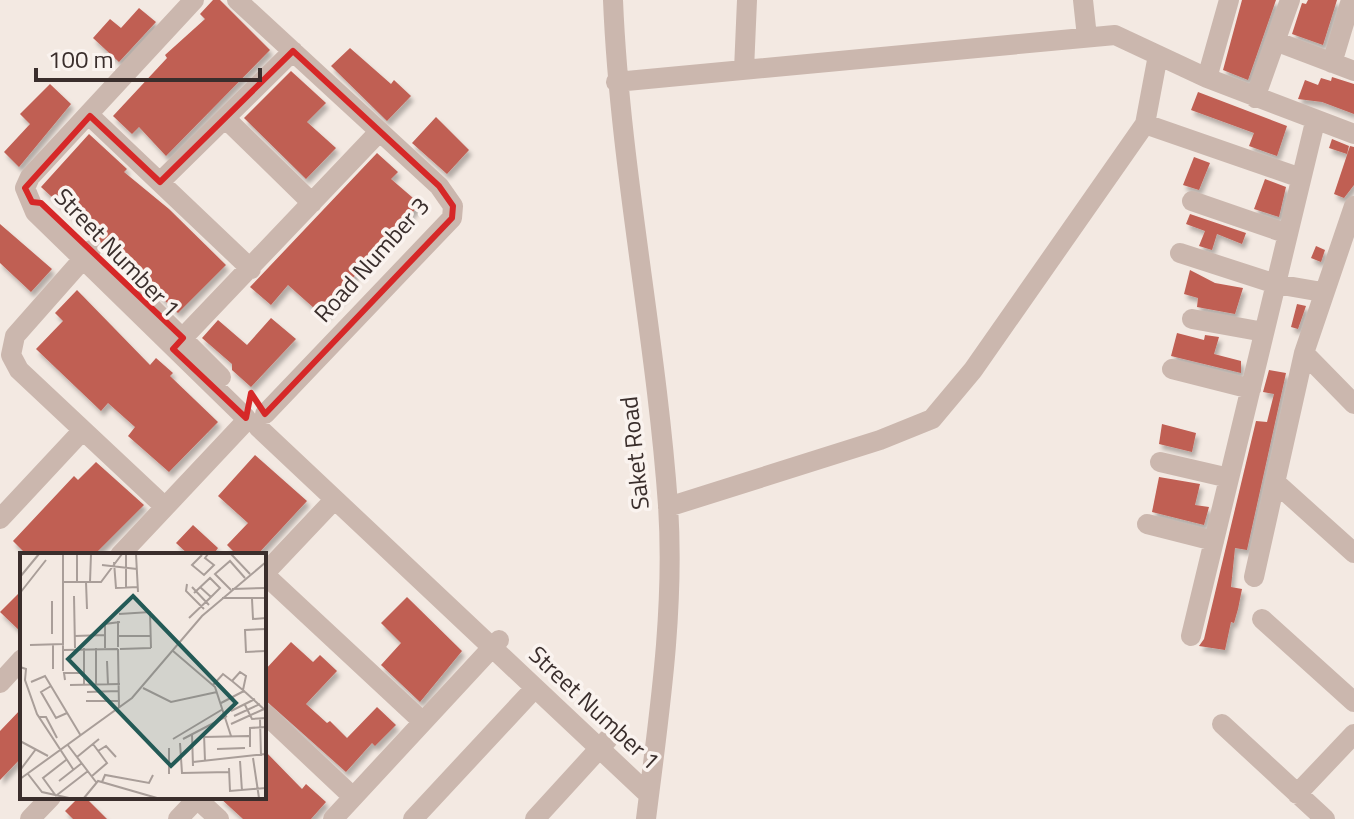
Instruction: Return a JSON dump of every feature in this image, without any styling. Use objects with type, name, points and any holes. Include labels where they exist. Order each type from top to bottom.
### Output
[{"type":"street","points":[[194,0],[90,116],[251,269]]},
{"type":"street","points":[[178,344],[379,132],[237,0]]},
{"type":"street","name":"Saket Road","points":[[613,0],[616,82],[668,507],[667,645],[646,819]]},
{"type":"street","points":[[744,70],[747,0]]},
{"type":"street","points":[[1083,0],[1087,37]]},
{"type":"street","points":[[1255,98],[1290,0]]},
{"type":"street","points":[[1332,63],[1351,0]]},
{"type":"street","points":[[1207,78],[1223,5]]},
{"type":"street","points":[[616,82],[1115,35],[1255,98],[1354,134]]},
{"type":"street","points":[[1275,41],[1354,71]]},
{"type":"street","points":[[160,182],[293,51]]},
{"type":"street","points":[[668,507],[880,440],[932,419],[973,370],[1145,124],[1158,55]]},
{"type":"street","name":"Street Number 1","points":[[90,116],[30,177],[25,188],[35,212],[87,254],[255,418],[650,787]]},
{"type":"street","points":[[225,118],[312,203]]},
{"type":"street","points":[[1191,636],[1315,122]]},
{"type":"street","points":[[1145,124],[1301,178]]},
{"type":"street","name":"Road Number 3","points":[[139,553],[441,211],[453,206],[439,186],[379,132]]},
{"type":"street","points":[[1192,201],[1288,234]]},
{"type":"street","points":[[1254,577],[1304,353],[1322,292],[1354,206]]},
{"type":"street","points":[[1180,253],[1276,284],[1322,292]]},
{"type":"street","points":[[87,254],[15,336],[11,355],[19,370],[165,507]]},
{"type":"street","points":[[1192,319],[1264,332]]},
{"type":"street","points":[[1304,353],[1354,404]]},
{"type":"street","points":[[1172,369],[1251,389]]},
{"type":"street","name":"Street Number 1","points":[[255,418],[333,501],[496,643],[535,688],[604,744]]},
{"type":"street","name":"Road Number 3","points":[[122,553],[255,418]]},
{"type":"street","points":[[0,519],[83,430]]},
{"type":"street","points":[[1160,462],[1229,478]]},
{"type":"street","points":[[1275,482],[1354,553]]},
{"type":"street","points":[[266,572],[333,501]]},
{"type":"street","points":[[1147,524],[1214,541]]},
{"type":"street","points":[[266,576],[423,722]]},
{"type":"street","points":[[1262,619],[1354,702]]},
{"type":"street","points":[[333,819],[496,643]]},
{"type":"street","points":[[0,683],[20,661]]},
{"type":"street","points":[[0,701],[20,680]]},
{"type":"street","points":[[413,819],[535,688]]},
{"type":"street","points":[[266,715],[353,797]]},
{"type":"street","points":[[1222,724],[1325,819]]},
{"type":"street","points":[[1297,794],[1354,734]]},
{"type":"street","points":[[535,819],[604,744]]},
{"type":"street","points":[[30,819],[49,799]]},
{"type":"street","points":[[178,819],[195,799]]},
{"type":"street","points":[[197,799],[219,819]]},
{"type":"highlighted area","points":[[293,51],[439,186],[453,206],[452,218],[265,414],[251,393],[246,418],[173,349],[183,338],[41,203],[32,202],[25,188],[90,116],[160,182]]},
{"type":"building","points":[[213,0],[220,0],[270,50],[166,156],[139,127],[132,134],[113,116],[167,58],[165,55],[205,19],[200,14]]},
{"type":"building","points":[[1242,0],[1276,0],[1248,80],[1223,70]]},
{"type":"building","points":[[1308,0],[1337,0],[1323,45],[1292,34],[1302,3],[1306,4]]},
{"type":"building","points":[[139,8],[156,22],[119,62],[93,38],[110,19],[121,28]]},
{"type":"building","points":[[350,48],[391,84],[394,80],[411,96],[387,121],[331,66]]},
{"type":"building","points":[[291,71],[326,103],[307,122],[336,148],[306,179],[244,118]]},
{"type":"building","points":[[1332,77],[1354,84],[1354,114],[1322,102],[1298,99],[1305,80],[1318,85],[1321,78],[1331,81]]},
{"type":"building","points":[[50,84],[71,104],[19,167],[4,152],[30,124],[20,114]]},
{"type":"building","points":[[1198,92],[1287,126],[1277,156],[1249,146],[1254,133],[1191,110]]},
{"type":"building","points":[[436,117],[469,150],[447,174],[412,143]]},
{"type":"building","points":[[89,134],[127,169],[124,172],[169,209],[226,265],[178,313],[109,248],[106,252],[100,241],[41,187]]},
{"type":"building","points":[[1332,139],[1349,146],[1347,154],[1329,148]]},
{"type":"building","points":[[1350,146],[1354,147],[1354,185],[1344,198],[1334,194]]},
{"type":"building","points":[[377,153],[398,172],[391,179],[420,204],[341,291],[345,294],[324,317],[288,285],[271,305],[250,287]]},
{"type":"building","points":[[1194,157],[1210,163],[1199,190],[1183,185]]},
{"type":"building","points":[[1265,179],[1286,187],[1279,217],[1254,209]]},
{"type":"building","points":[[1190,214],[1246,233],[1242,244],[1217,234],[1212,250],[1199,246],[1205,231],[1186,224]]},
{"type":"building","points":[[0,224],[52,269],[31,292],[0,263]]},
{"type":"building","points":[[1316,246],[1325,250],[1321,262],[1311,258]]},
{"type":"building","points":[[1190,270],[1215,283],[1243,288],[1235,314],[1197,307],[1198,298],[1184,294]]},
{"type":"building","points":[[77,290],[150,365],[156,358],[173,373],[170,376],[218,422],[169,472],[128,436],[135,427],[108,403],[101,411],[36,349],[63,321],[55,313]]},
{"type":"building","points":[[1297,304],[1306,306],[1298,329],[1291,327]]},
{"type":"building","points":[[271,318],[296,339],[251,387],[232,370],[232,364],[202,338],[218,320],[247,345]]},
{"type":"building","points":[[1177,333],[1204,340],[1205,335],[1219,337],[1214,354],[1241,361],[1241,373],[1171,356]]},
{"type":"building","points":[[1269,370],[1286,373],[1247,550],[1235,548],[1231,587],[1242,589],[1238,609],[1234,623],[1231,622],[1225,650],[1199,646],[1204,639],[1256,421],[1267,422],[1274,394],[1263,392]]},
{"type":"building","points":[[1162,424],[1196,433],[1192,452],[1159,444]]},
{"type":"building","points":[[255,455],[307,501],[259,553],[235,553],[227,545],[248,523],[218,496]]},
{"type":"building","points":[[96,462],[144,505],[96,553],[25,553],[13,541],[74,476],[78,480]]},
{"type":"building","points":[[1159,477],[1200,484],[1195,505],[1209,507],[1204,525],[1152,512]]},
{"type":"building","points":[[193,525],[218,548],[214,553],[187,553],[176,543]]},
{"type":"building","points":[[20,592],[20,631],[0,612]]},
{"type":"building","points":[[407,597],[462,651],[420,702],[381,665],[401,643],[381,623]]},
{"type":"building","points":[[291,642],[313,662],[320,655],[337,671],[306,704],[327,723],[330,721],[347,738],[377,707],[396,725],[375,746],[372,743],[346,772],[266,701],[266,669]]},
{"type":"building","points":[[20,710],[20,759],[0,780],[0,731]]},
{"type":"building","points":[[266,752],[302,789],[306,784],[326,802],[311,819],[243,819],[221,799],[266,799]]},
{"type":"building","points":[[77,799],[87,799],[107,819],[73,819],[65,811]]}]
